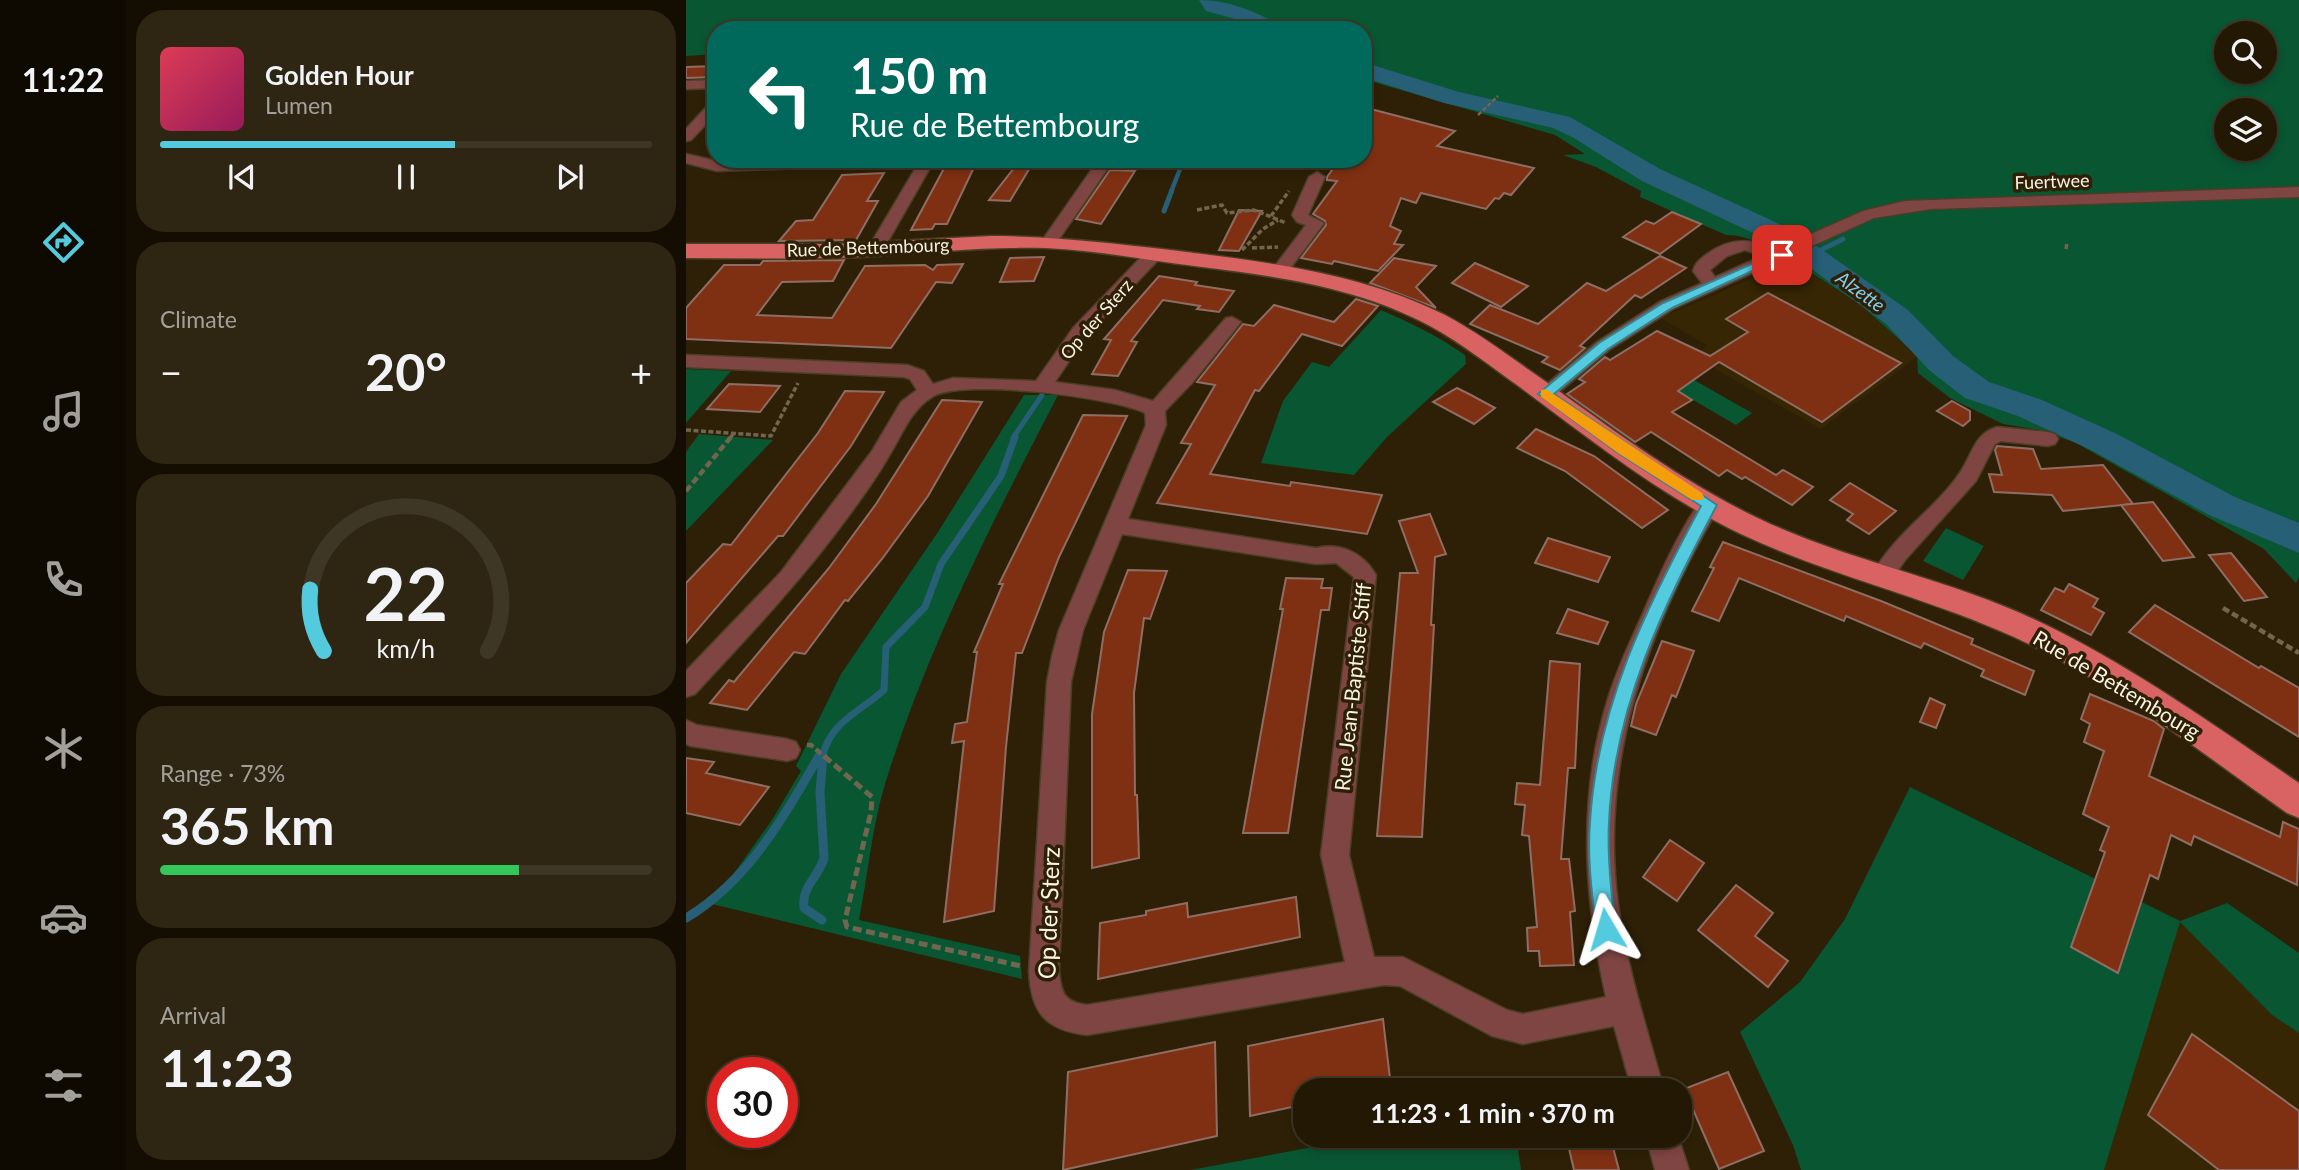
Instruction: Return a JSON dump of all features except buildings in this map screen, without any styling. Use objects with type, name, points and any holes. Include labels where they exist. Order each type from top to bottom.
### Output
[{"type":"main road","name":"Rue de Bettembourg","points":[[686,251],[875,250],[992,242],[1049,242],[1280,270],[1354,287],[1397,302],[1470,340],[1623,449],[1709,505],[1754,528],[1804,548],[1884,573],[2028,630],[2166,710],[2299,802]]},
{"type":"street","points":[[686,85],[707,84]]},
{"type":"street","points":[[686,137],[707,115]]},
{"type":"street","points":[[686,159],[707,164]]},
{"type":"street","points":[[875,250],[923,168]]},
{"type":"street","points":[[1049,242],[1100,168]]},
{"type":"street","points":[[1280,270],[1316,223],[1303,219],[1300,215],[1317,177]]},
{"type":"street","name":"Fuertwee","points":[[1779,256],[1869,214],[1905,206],[2299,192]]},
{"type":"street","points":[[1712,284],[1701,271],[1702,266],[1727,247],[1754,246],[1779,256]]},
{"type":"street","name":"Op der Sterz","points":[[1041,388],[1079,332],[1154,254]]},
{"type":"street","points":[[1545,394],[1631,326],[1712,284],[1779,256]]},
{"type":"street","points":[[1155,410],[1233,322]]},
{"type":"street","points":[[686,361],[907,371],[917,375],[928,391],[908,406],[880,455],[789,578],[686,687]]},
{"type":"street","name":"Op der Sterz","points":[[928,391],[953,384],[1041,388],[1140,400],[1155,410],[1156,425],[1071,630],[1059,682],[1044,971],[1045,990],[1052,1008],[1067,1018],[1087,1020],[1384,970],[1403,972],[1503,1025],[1522,1029],[1623,1009]]},
{"type":"street","points":[[1884,573],[1969,476],[1987,440],[1997,434],[2013,433],[2048,439]]},
{"type":"street","points":[[1644,1078],[1623,1009],[1606,929],[1599,873],[1599,822],[1616,713],[1632,666],[1665,588],[1709,505]]},
{"type":"street","name":"Rue Jean-Baptiste Stiff","points":[[1114,525],[1316,556],[1325,553],[1344,556],[1355,562],[1365,575],[1335,855],[1363,974]]},
{"type":"street","points":[[686,731],[691,735],[795,747]]},
{"type":"path","points":[[1478,115],[1498,96]]},
{"type":"path","points":[[1271,216],[1291,187]]},
{"type":"path","points":[[1197,210],[1222,205],[1227,213],[1244,209],[1271,216],[1291,226]]},
{"type":"path","points":[[1279,220],[1263,229],[1242,251],[1284,245]]},
{"type":"path","points":[[1263,229],[1272,231]]},
{"type":"path","points":[[2066,249],[2067,243]]},
{"type":"path","points":[[686,430],[771,436],[808,367]]},
{"type":"path","points":[[686,491],[734,433]]},
{"type":"path","points":[[2223,608],[2299,653]]},
{"type":"path","points":[[795,747],[811,745],[872,797],[872,813],[845,920],[847,927],[1029,968]]},
{"type":"shaded area","points":[[1797,264],[1861,305],[1917,357],[1821,429],[1694,357],[1707,345],[1660,318],[1748,280]]},
{"type":"shaded area","points":[[2180,921],[2272,1015],[2299,1033],[2299,1170],[2104,1170]]},
{"type":"green space","points":[[686,0],[2299,0],[2299,577],[2296,583],[2264,549],[2076,443],[2040,430],[2003,424],[1950,398],[1918,373],[1917,356],[1861,305],[1793,261],[1783,249],[1726,235],[1640,197],[1641,191],[1596,167],[1563,155],[1585,154],[1555,135],[1372,82],[1372,21],[707,21],[707,55],[686,56]]},
{"type":"green space","points":[[1381,310],[1455,348],[1465,355],[1466,364],[1387,437],[1354,475],[1261,463],[1283,401],[1312,362],[1329,367]]},
{"type":"green space","points":[[686,369],[731,371],[686,423]]},
{"type":"green space","points":[[1694,380],[1752,413],[1736,425],[1678,391]]},
{"type":"green space","points":[[1024,395],[1058,395],[963,586],[902,733],[885,784],[873,834],[859,920],[1020,956],[1022,979],[712,904],[772,820],[801,771],[796,766],[841,674],[938,532]]},
{"type":"green space","points":[[699,434],[773,440],[686,531],[686,452]]},
{"type":"green space","points":[[1946,528],[1984,546],[1963,580],[1923,561]]},
{"type":"green space","points":[[1910,787],[2180,921],[2227,903],[2299,953],[2299,1033],[2272,1015],[2180,922],[2104,1170],[1801,1170],[1793,1145],[1740,1032],[1800,982],[1845,919]]},
{"type":"green space","points":[[1307,1148],[1518,1148],[1521,1170],[1191,1170]]},
{"type":"waterway","name":"Alzette","points":[[1210,0],[1214,6],[1243,14],[1256,21]]},
{"type":"waterway","name":"Alzette","points":[[1372,72],[1453,98],[1561,122],[1583,133],[1651,175],[1778,234],[1811,255],[1897,317],[1941,363],[1977,390],[2030,408],[2104,442],[2222,506],[2299,539]]},
{"type":"waterway","points":[[1171,192],[1180,168]]},
{"type":"waterway","points":[[1164,211],[1172,190]]},
{"type":"waterway","points":[[1811,255],[1843,239]]},
{"type":"waterway","points":[[1013,438],[1042,395]]},
{"type":"waterway","points":[[822,758],[826,745],[839,726],[884,690],[886,647],[925,607],[941,564],[1001,476],[1015,437]]},
{"type":"waterway","points":[[818,758],[821,753]]},
{"type":"waterway","points":[[686,918],[708,903],[746,867],[778,824],[819,756]]},
{"type":"waterway","points":[[822,920],[804,908],[804,900],[824,858],[820,792],[823,756]]},
{"type":"slow traffic","points":[[1546,394],[1697,497]]},
{"type":"route","points":[[1606,929],[1599,873],[1599,822],[1616,713],[1632,666],[1665,588],[1709,505],[1545,394],[1631,326],[1667,305],[1782,255]]}]
